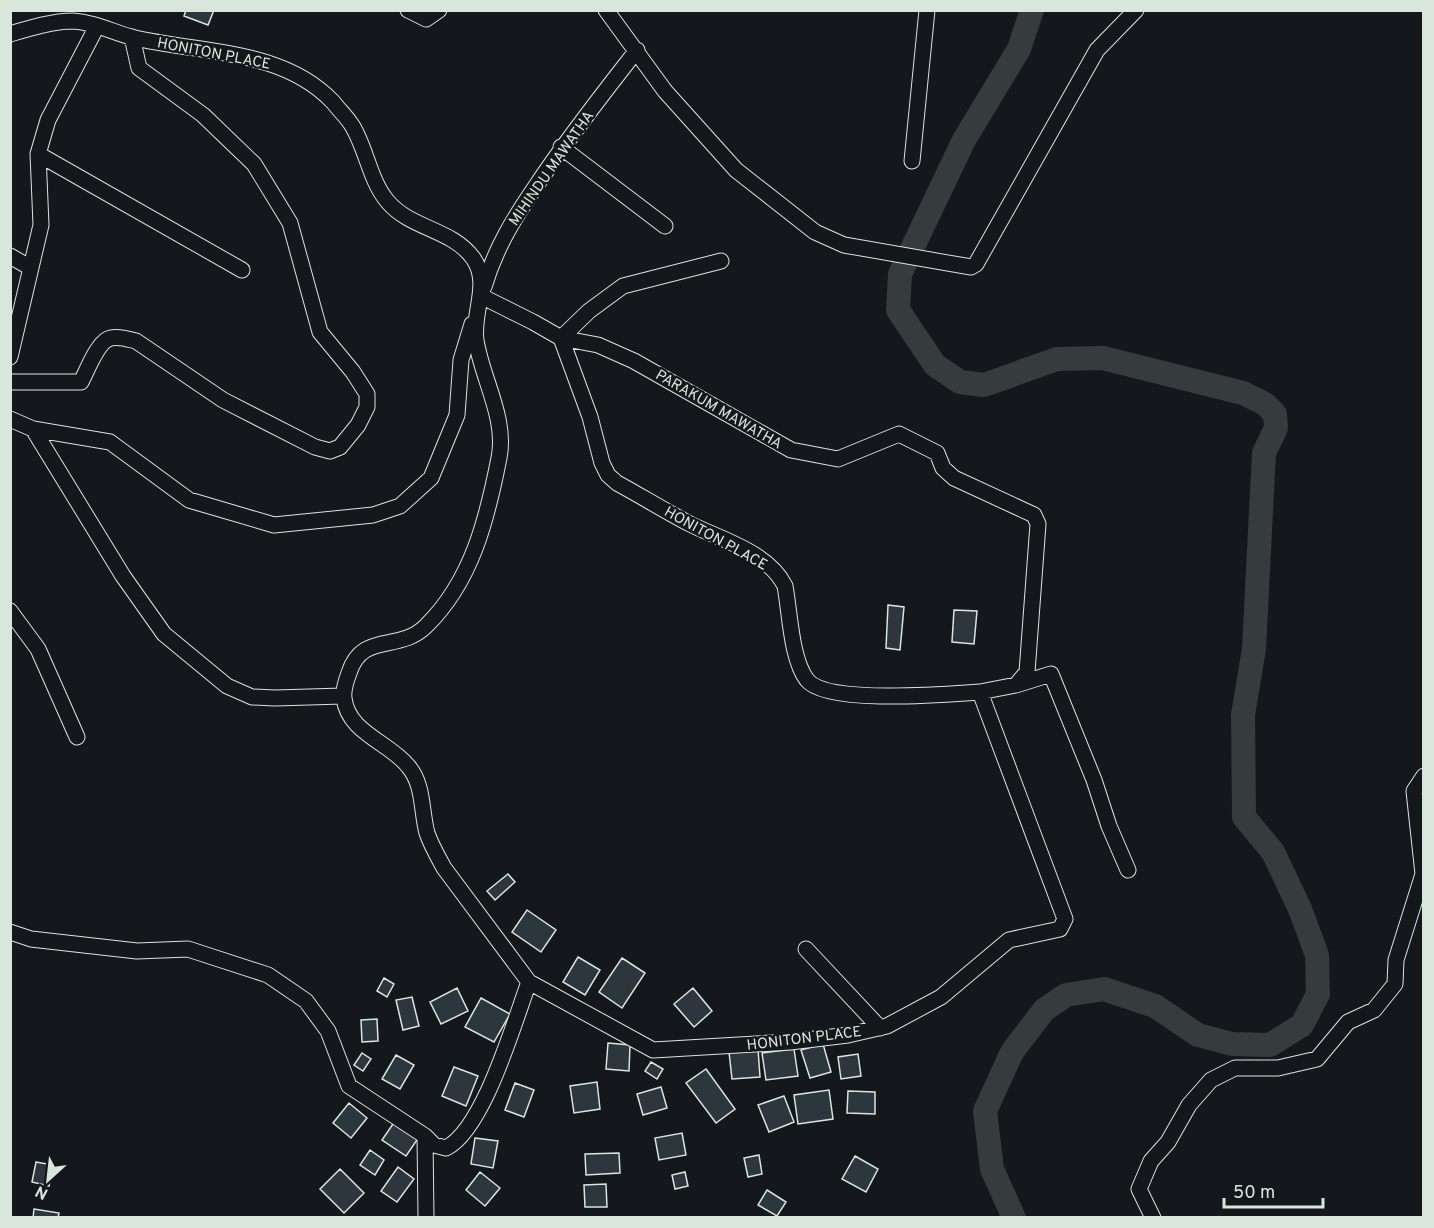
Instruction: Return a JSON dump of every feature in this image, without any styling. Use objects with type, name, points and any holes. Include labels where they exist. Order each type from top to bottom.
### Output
[{"type":"street","points":[[408,10],[426,19],[439,10]]},
{"type":"street","points":[[606,10],[665,91],[736,170],[815,232],[844,245],[970,267],[976,264],[1098,50],[1136,10]]},
{"type":"street","points":[[912,160],[927,10]]},
{"type":"street","name":"HONITON PLACE","points":[[10,34],[60,22],[76,21],[112,29],[132,37],[256,60],[277,66],[301,77],[332,101],[352,126],[378,186],[392,207],[407,217],[453,238],[474,259],[478,267],[481,296],[475,334],[501,436],[500,454],[483,532],[473,557],[454,590],[425,628],[398,642],[368,648],[360,652],[352,664],[343,696],[349,714],[362,731],[395,753],[409,766],[417,778],[428,835],[436,855],[529,982],[653,1050],[789,1042],[848,1035],[880,1028],[941,998],[1009,940],[1060,929],[1065,919],[980,692],[874,696],[836,693],[817,688],[809,682],[796,656],[785,586],[780,576],[749,552],[690,524],[617,483],[608,474],[602,463],[590,417],[561,338]]},
{"type":"street","points":[[10,357],[41,225],[38,154],[48,120],[97,26]]},
{"type":"street","points":[[10,382],[81,382],[100,344],[108,338],[119,338],[136,341],[223,400],[315,447],[330,451],[340,447],[358,425],[366,407],[367,394],[353,372],[320,332],[290,223],[254,164],[203,115],[139,68],[132,37]]},
{"type":"street","name":"MIHINDU MAWATHA","points":[[481,296],[488,268],[514,219],[561,147],[637,50]]},
{"type":"street","points":[[561,147],[665,226]]},
{"type":"street","points":[[38,154],[242,270]]},
{"type":"street","points":[[10,256],[31,268]]},
{"type":"street","points":[[10,419],[33,429],[110,442],[189,500],[274,525],[374,515],[400,506],[431,478],[458,414],[461,360],[481,296],[561,338],[589,311],[623,286],[721,261]]},
{"type":"street","name":"PARAKUM MAWATHA","points":[[561,338],[598,345],[634,361],[791,450],[838,459],[899,434],[937,453],[943,468],[954,478],[1034,515],[1038,524],[1027,672],[1016,685]]},
{"type":"street","points":[[33,429],[123,576],[164,634],[227,686],[252,696],[275,698],[343,696]]},
{"type":"street","points":[[10,611],[39,649],[77,737]]},
{"type":"street","points":[[980,692],[1016,685],[1051,674],[1128,870]]},
{"type":"street","points":[[1153,1218],[1139,1189],[1151,1161],[1168,1142],[1189,1105],[1211,1080],[1235,1068],[1278,1068],[1317,1059],[1348,1022],[1374,1010],[1395,984],[1396,960],[1423,873],[1414,791],[1424,776]]},
{"type":"street","points":[[10,932],[31,939],[137,951],[188,949],[268,975],[306,1001],[328,1030],[349,1086],[434,1145],[446,1148],[456,1143],[478,1113],[529,982]]},
{"type":"street","points":[[806,949],[880,1028]]},
{"type":"street","points":[[424,1136],[426,1218]]},
{"type":"building","points":[[186,10],[214,10],[208,25],[184,16]]},
{"type":"building","points":[[888,605],[904,607],[900,650],[886,648]]},
{"type":"building","points":[[954,610],[977,611],[974,644],[952,642]]},
{"type":"building","points":[[508,874],[515,882],[495,900],[487,891]]},
{"type":"building","points":[[527,910],[556,930],[541,952],[512,932]]},
{"type":"building","points":[[578,957],[600,970],[585,995],[563,982]]},
{"type":"building","points":[[622,958],[645,973],[622,1008],[599,992]]},
{"type":"building","points":[[384,978],[394,984],[387,997],[377,991]]},
{"type":"building","points":[[457,988],[468,1011],[441,1024],[430,1002]]},
{"type":"building","points":[[693,988],[712,1011],[694,1027],[674,1004]]},
{"type":"building","points":[[412,997],[419,1026],[403,1030],[396,1000]]},
{"type":"building","points":[[481,998],[510,1014],[494,1042],[465,1027]]},
{"type":"building","points":[[377,1019],[378,1041],[362,1042],[361,1020]]},
{"type":"building","points":[[608,1043],[630,1045],[629,1071],[606,1069]]},
{"type":"building","points":[[823,1044],[831,1072],[810,1078],[801,1050]]},
{"type":"building","points":[[758,1049],[760,1077],[732,1079],[729,1052]]},
{"type":"building","points":[[794,1049],[798,1076],[766,1080],[762,1053]]},
{"type":"building","points":[[362,1053],[371,1059],[363,1071],[354,1065]]},
{"type":"building","points":[[858,1054],[861,1076],[841,1079],[838,1057]]},
{"type":"building","points":[[396,1055],[414,1065],[400,1089],[382,1079]]},
{"type":"building","points":[[651,1062],[663,1069],[657,1079],[645,1071]]},
{"type":"building","points":[[454,1067],[478,1076],[466,1106],[442,1096]]},
{"type":"building","points":[[706,1069],[735,1109],[716,1123],[686,1083]]},
{"type":"building","points":[[597,1082],[600,1109],[574,1113],[570,1086]]},
{"type":"building","points":[[515,1083],[534,1090],[524,1117],[505,1110]]},
{"type":"building","points":[[661,1087],[667,1108],[643,1115],[637,1094]]},
{"type":"building","points":[[829,1090],[833,1119],[798,1124],[794,1095]]},
{"type":"building","points":[[848,1091],[875,1092],[875,1114],[847,1113]]},
{"type":"building","points":[[784,1096],[794,1122],[769,1132],[758,1105]]},
{"type":"building","points":[[349,1103],[367,1118],[351,1138],[333,1123]]},
{"type":"building","points":[[395,1121],[419,1137],[406,1156],[382,1140]]},
{"type":"building","points":[[682,1133],[686,1155],[659,1160],[655,1138]]},
{"type":"building","points":[[475,1138],[498,1141],[493,1168],[471,1164]]},
{"type":"building","points":[[370,1150],[384,1160],[375,1175],[360,1165]]},
{"type":"building","points":[[619,1153],[620,1173],[586,1175],[585,1154]]},
{"type":"building","points":[[759,1155],[762,1174],[748,1177],[744,1158]]},
{"type":"building","points":[[855,1156],[878,1169],[866,1192],[842,1179]]},
{"type":"building","points":[[36,1162],[53,1165],[49,1186],[32,1182]]},
{"type":"building","points":[[398,1167],[414,1179],[397,1202],[381,1191]]},
{"type":"building","points":[[340,1169],[364,1193],[344,1213],[320,1189]]},
{"type":"building","points":[[480,1172],[500,1188],[485,1206],[466,1190]]},
{"type":"building","points":[[685,1172],[688,1186],[675,1189],[672,1175]]},
{"type":"building","points":[[606,1184],[607,1207],[585,1207],[584,1185]]},
{"type":"building","points":[[767,1190],[786,1202],[777,1216],[758,1205]]},
{"type":"building","points":[[34,1209],[59,1213],[58,1218],[33,1218]]},
{"type":"waterway","points":[[1014,1218],[992,1169],[985,1111],[1012,1052],[1044,1010],[1066,995],[1104,989],[1155,1006],[1198,1035],[1232,1044],[1270,1045],[1302,1025],[1318,994],[1317,955],[1300,909],[1273,852],[1244,817],[1243,715],[1254,649],[1264,453],[1276,428],[1275,414],[1265,404],[1243,393],[1103,358],[1057,359],[984,385],[960,382],[935,365],[898,310],[900,274],[964,140],[1019,49],[1032,10]]}]
